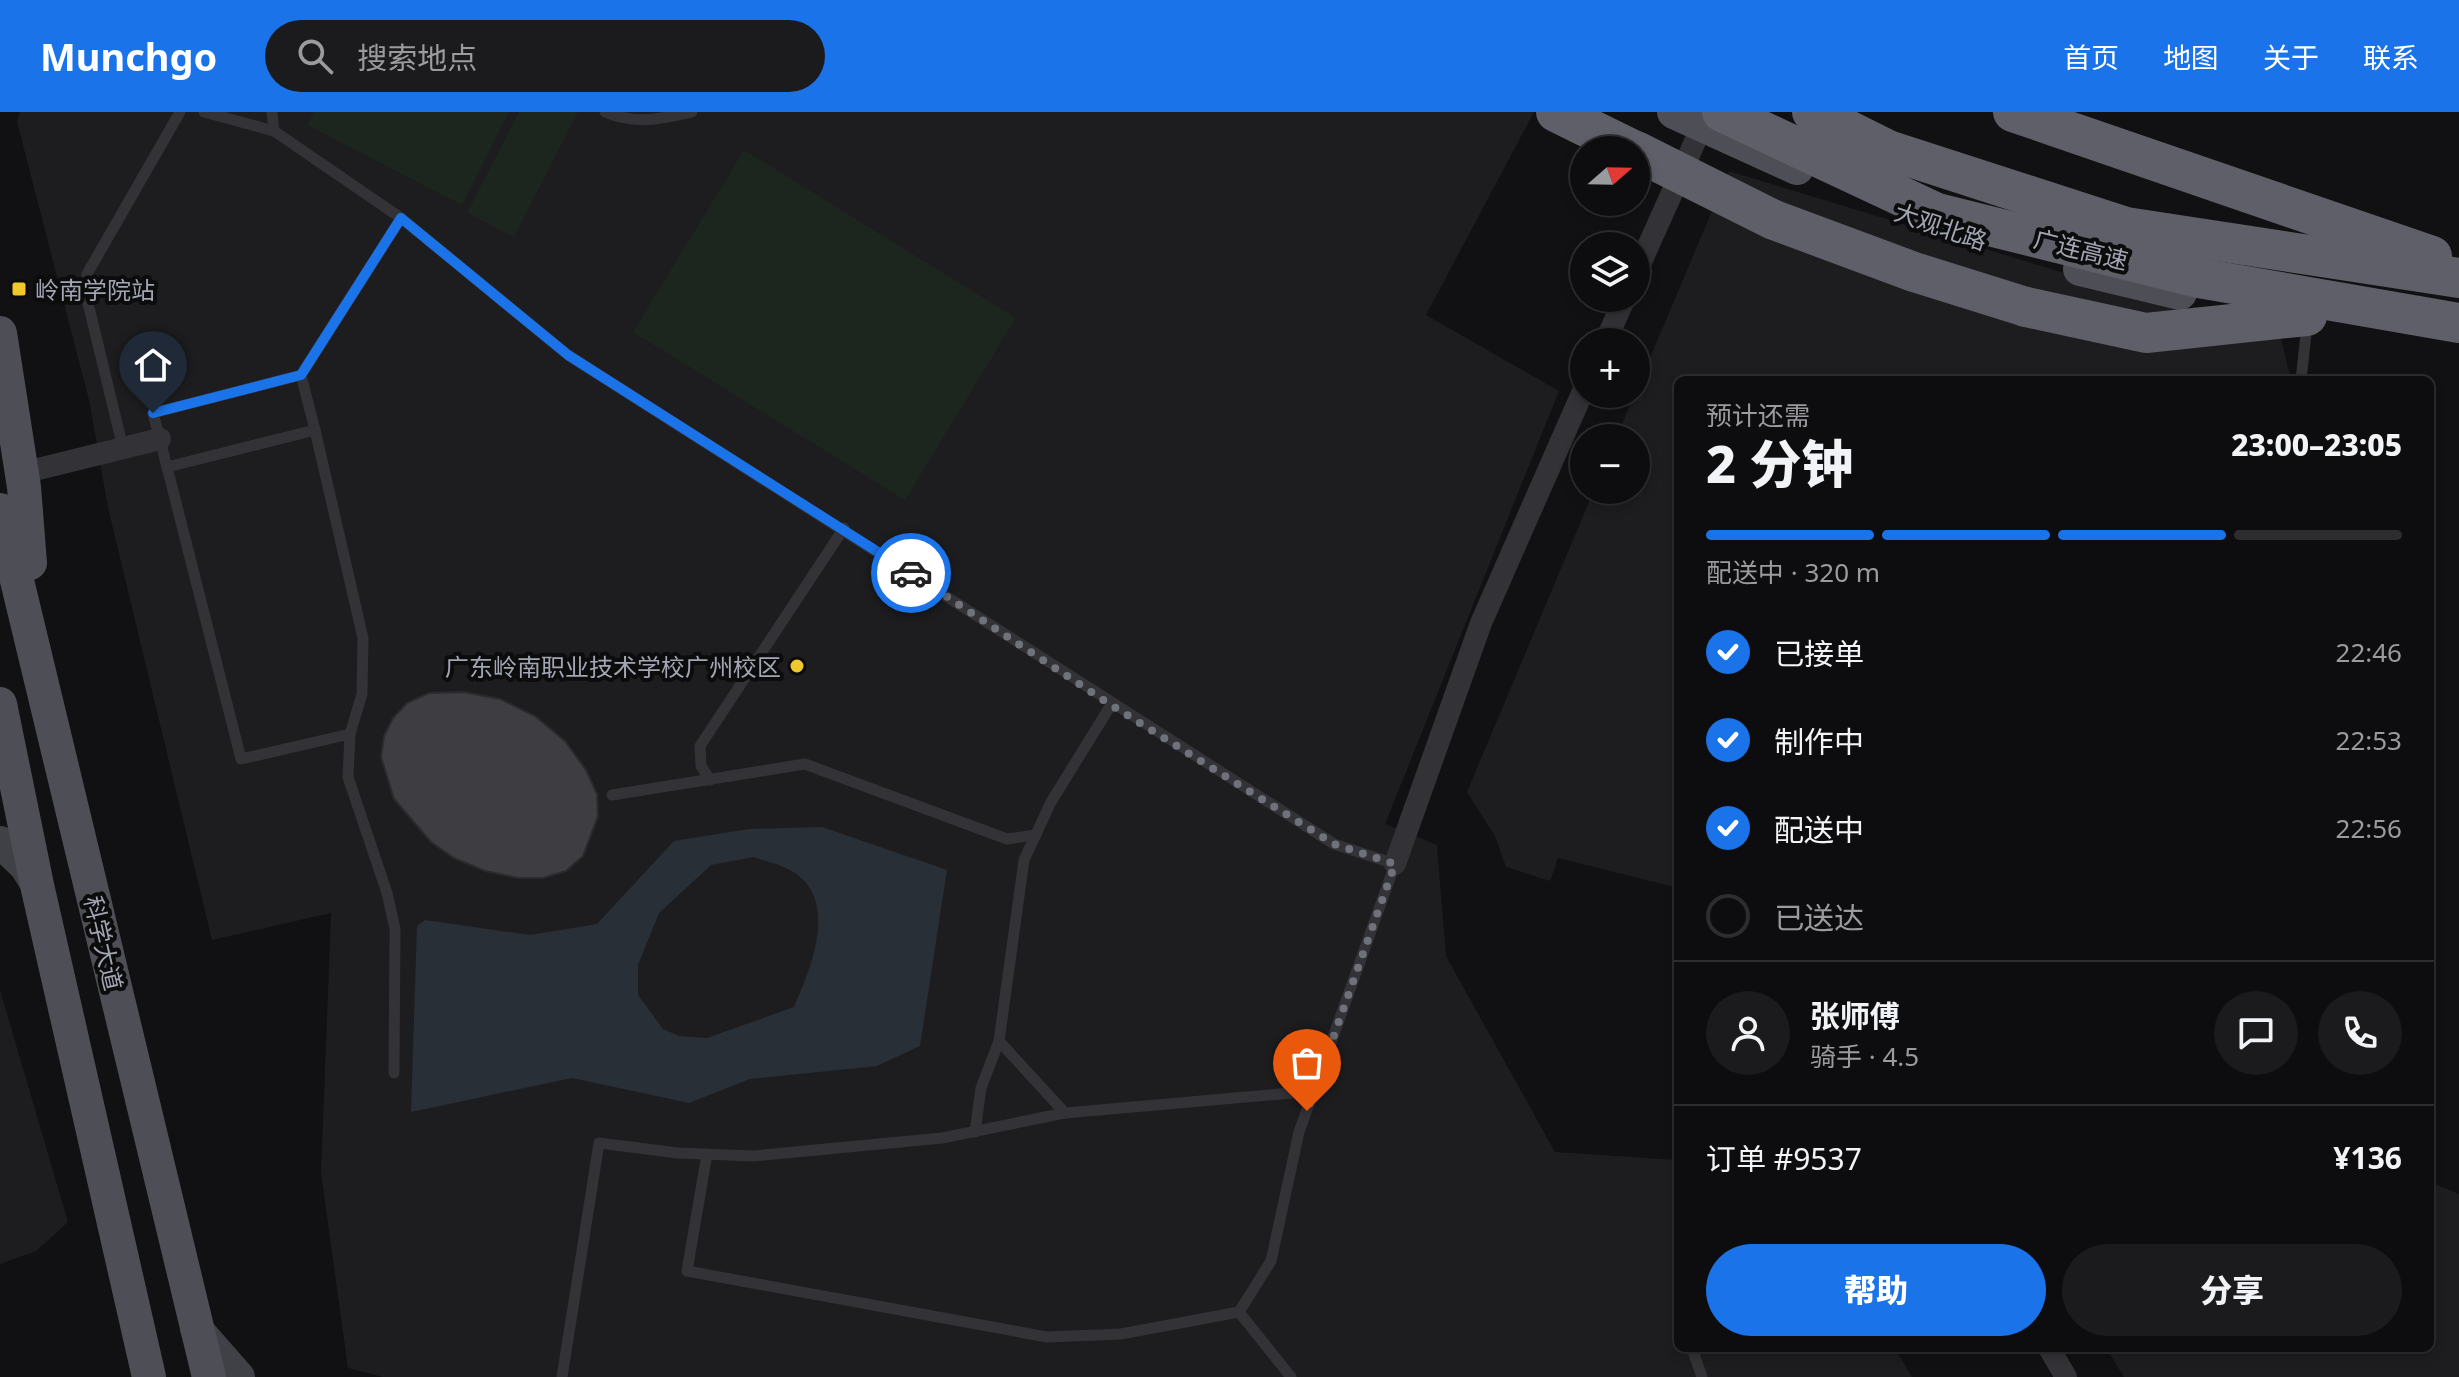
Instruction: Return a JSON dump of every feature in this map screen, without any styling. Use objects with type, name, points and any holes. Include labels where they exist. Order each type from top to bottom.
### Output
[{"type":"highway","points":[[1556,112],[1605,136]]},
{"type":"highway","name":"广连高速","points":[[1812,112],[1888,150],[2126,227],[2454,266]]},
{"type":"highway","points":[[2013,112],[2454,266]]},
{"type":"highway","name":"广连高速","points":[[1699,117],[1937,213],[2199,278],[2459,323]]},
{"type":"highway","points":[[1650,158],[1774,220],[1914,272],[2026,307],[2146,333],[2307,316]]},
{"type":"main road","points":[[1844,112],[1978,168],[2118,212],[2301,244],[2454,266]]},
{"type":"main road","name":"大观北路","points":[[1699,117],[1861,197],[1968,236],[2133,282],[2307,316],[2459,337]]},
{"type":"main road","points":[[0,333],[22,473],[37,659]]},
{"type":"main road","name":"科学大道","points":[[0,510],[209,1377]]},
{"type":"main road","points":[[0,704],[37,885],[149,1377]]},
{"type":"street","points":[[1650,238],[1699,117]]},
{"type":"street","points":[[1395,864],[1481,623],[1576,408]]},
{"type":"street","points":[[22,473],[160,439]]},
{"type":"street","points":[[0,704],[0,744]]},
{"type":"street","points":[[0,842],[25,866],[37,885]]},
{"type":"street","points":[[196,1328],[239,1377]]},
{"type":"street","points":[[2051,1352],[2066,1377]]},
{"type":"lane","points":[[123,448],[87,299],[87,274],[180,112]]},
{"type":"lane","points":[[204,112],[274,131],[401,218],[568,355],[844,528],[1111,705],[1334,844],[1395,864],[1299,1132],[1271,1261],[1239,1312],[1121,1334],[1047,1337],[687,1271],[707,1154]]},
{"type":"lane","points":[[272,112],[274,131]]},
{"type":"lane","points":[[605,112],[624,120],[657,120],[692,112]]},
{"type":"lane","points":[[350,734],[241,759],[153,413],[301,375],[401,218]]},
{"type":"lane","points":[[2301,376],[2307,316]]},
{"type":"lane","points":[[301,375],[363,638],[362,694],[350,734],[348,777],[387,893],[395,929],[394,1073]]},
{"type":"lane","points":[[167,467],[315,430]]},
{"type":"lane","points":[[710,780],[701,766],[700,746],[844,528]]},
{"type":"lane","points":[[975,1132],[981,1088],[999,1041],[1024,860],[1051,802],[1111,705]]},
{"type":"lane","points":[[612,795],[805,764],[1007,839],[1036,835]]},
{"type":"lane","points":[[999,1041],[1065,1113]]},
{"type":"lane","points":[[562,1377],[599,1143],[753,1156],[942,1138],[1065,1113],[1314,1091]]},
{"type":"lane","points":[[1239,1312],[1291,1377]]},
{"type":"lane","points":[[1693,1352],[1702,1377]]},
{"type":"shaded area","name":"广东岭南职业技术学校广州校区","points":[[20,112],[1534,112],[1426,315],[1559,391],[1385,824],[1437,845],[1446,956],[1555,1152],[1674,1160],[1674,1352],[1897,1352],[1912,1377],[383,1377],[348,1368],[321,1173],[331,913],[212,940],[108,508],[90,404],[17,122]]},
{"type":"shaded area","points":[[314,112],[509,112],[462,205],[307,125]]},
{"type":"shaded area","points":[[519,112],[578,112],[514,237],[467,213]]},
{"type":"shaded area","points":[[744,150],[1016,318],[905,500],[633,332]]},
{"type":"shaded area","points":[[1729,171],[2281,339],[2290,376],[1674,376],[1674,887],[1558,858],[1550,881],[1506,867],[1495,836],[1467,792],[1588,504],[1650,504],[1650,424],[1622,424],[1629,408],[1650,408],[1650,358]]},
{"type":"shaded area","points":[[822,827],[947,870],[920,1046],[877,1066],[750,1079],[689,1103],[572,1078],[411,1112],[417,926],[425,920],[530,935],[597,924],[674,841],[749,829]],"holes":[[[754,857],[795,873],[808,886],[816,901],[817,937],[794,1007],[707,1038],[679,1036],[663,1029],[638,995],[638,965],[659,913],[711,865]]]},
{"type":"shaded area","points":[[0,990],[68,1222],[36,1251],[0,1264]]},
{"type":"shaded area","points":[[2434,1184],[2459,1194],[2459,1377],[2124,1377],[2108,1352],[2434,1352]]},
{"type":"building","points":[[463,692],[500,699],[535,716],[565,741],[586,770],[597,794],[598,816],[583,856],[566,871],[543,878],[518,878],[485,871],[454,858],[431,842],[394,799],[381,757],[384,736],[393,718],[407,703],[429,693]]},
{"type":"way so far","points":[[911,573],[1111,705],[1334,844],[1395,864],[1307,1111]]},
{"type":"place","name":"岭南学院站","points":[[19,289]]},
{"type":"place","name":"广东岭南职业技术学校广州校区","points":[[797,666]]},
{"type":"route","points":[[153,413],[301,375],[401,218],[568,355],[911,573]]}]
